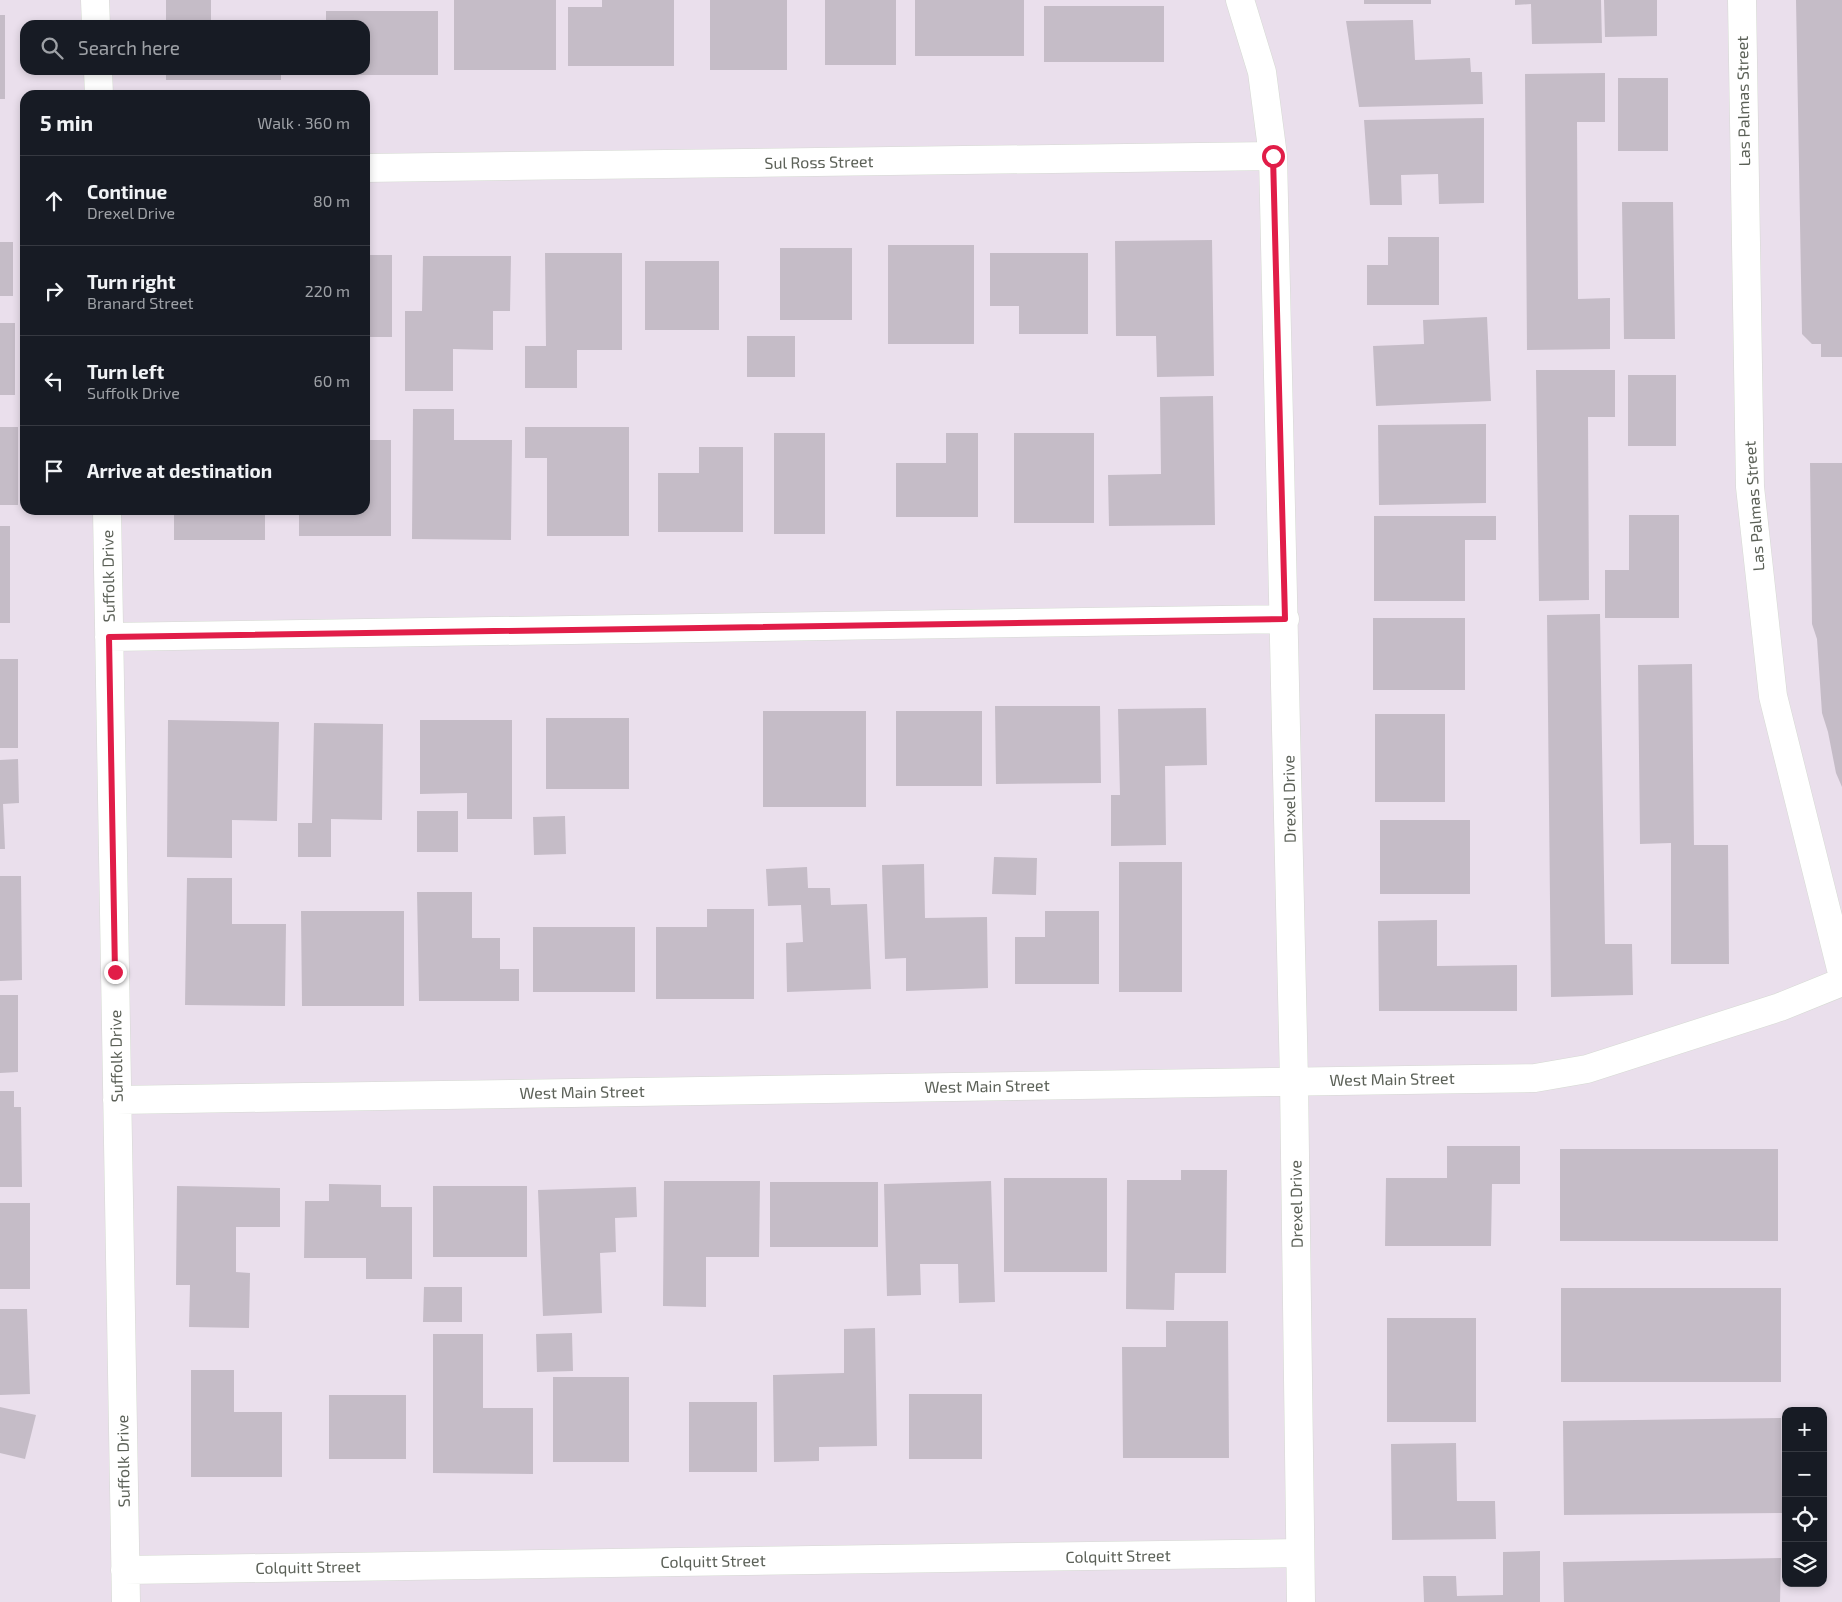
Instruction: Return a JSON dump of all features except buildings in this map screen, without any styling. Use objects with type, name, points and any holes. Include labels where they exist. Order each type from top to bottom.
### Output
[{"type":"street","points":[[95,0],[96,20]]},
{"type":"street","name":"Drexel Drive","points":[[1240,0],[1262,72],[1273,156],[1294,1081],[1301,1602]]},
{"type":"street","name":"Las Palmas Street","points":[[1742,0],[1750,487],[1773,696],[1842,973]]},
{"type":"street","points":[[98,75],[99,90]]},
{"type":"street","name":"Sul Ross Street","points":[[370,168],[1273,156]]},
{"type":"street","name":"Suffolk Drive","points":[[107,515],[126,1602]]},
{"type":"street","points":[[109,637],[1285,619]]},
{"type":"street","name":"West Main Street","points":[[117,1100],[1535,1078],[1587,1069],[1780,1008],[1842,982]]},
{"type":"street","name":"Colquitt Street","points":[[125,1570],[1300,1553]]},
{"type":"route","points":[[115,972],[109,637],[1285,619],[1273,156]]}]
